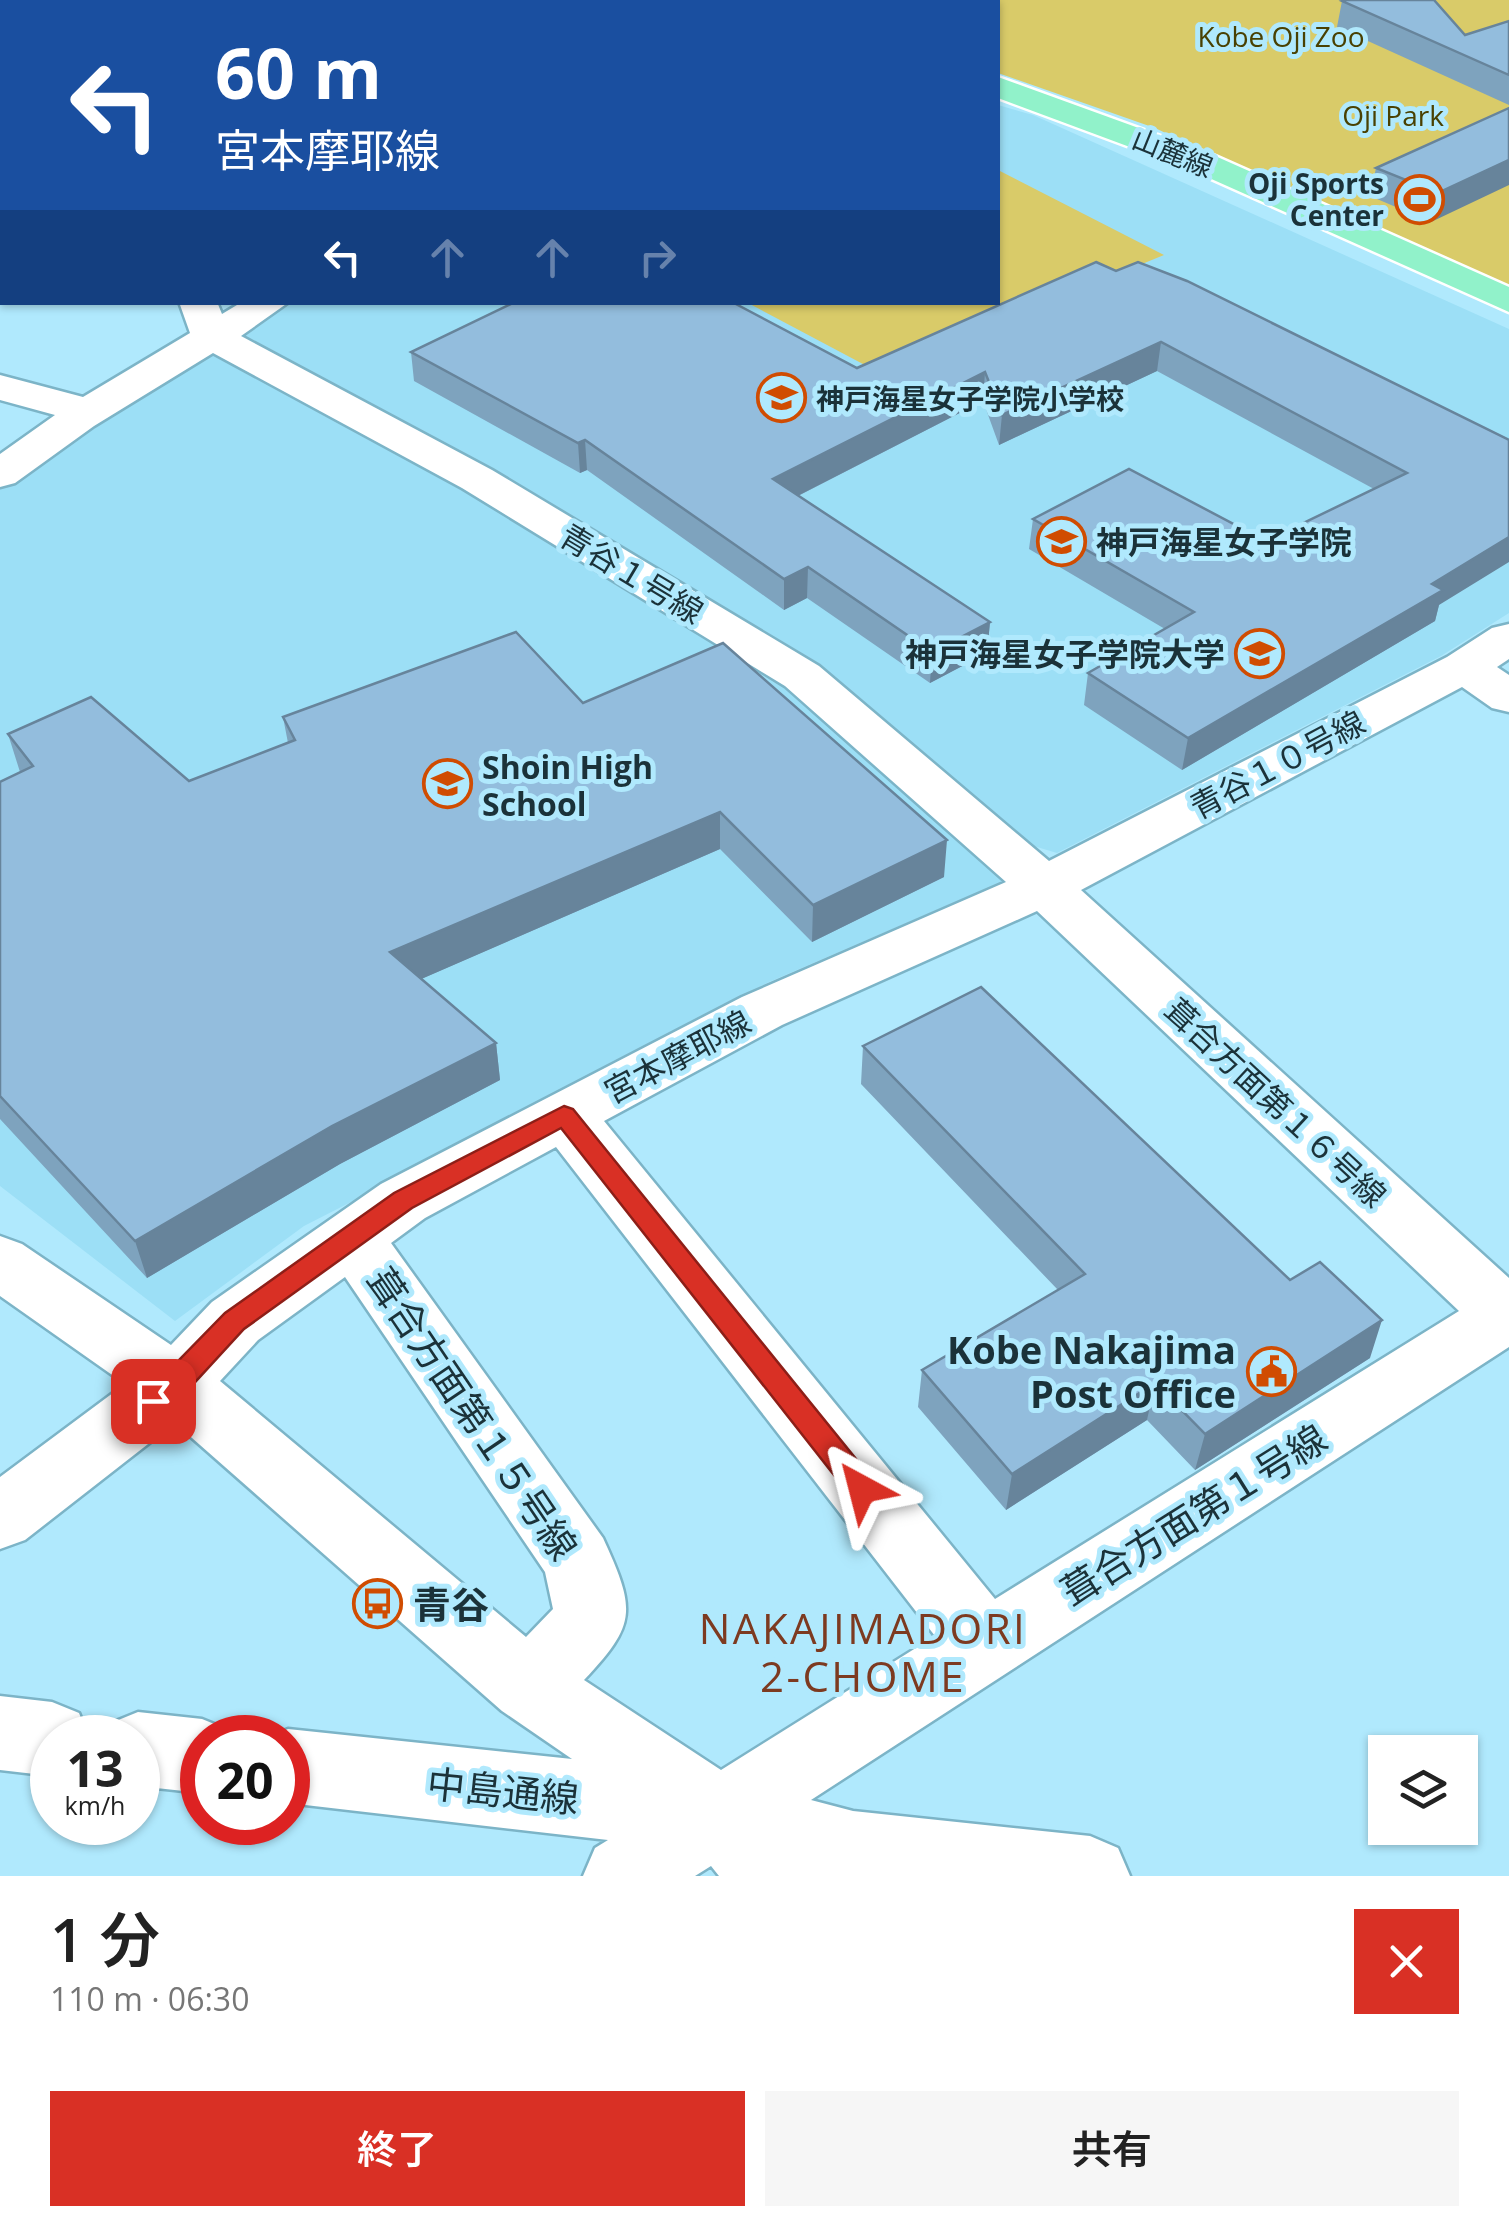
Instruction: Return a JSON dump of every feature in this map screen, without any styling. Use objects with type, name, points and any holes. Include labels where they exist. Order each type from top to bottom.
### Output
[{"type":"main road","name":"山麓線","points":[[1000,88],[1201,162],[1509,301]]},
{"type":"street","points":[[0,474],[205,319],[259,305]]},
{"type":"street","name":"青谷１号線","points":[[205,319],[802,676],[1044,886]]},
{"type":"street","points":[[0,387],[88,411]]},
{"type":"street","name":"青谷１０号線","points":[[1044,886],[1464,667],[1509,638]]},
{"type":"street","points":[[1464,667],[1509,697]]},
{"type":"street","name":"宮本摩耶線","points":[[0,1518],[176,1384],[235,1321],[403,1200],[762,1011],[1044,886]]},
{"type":"street","name":"葺合方面第１６号線","points":[[1044,886],[1508,1315]]},
{"type":"street","points":[[564,1115],[987,1645]]},
{"type":"street","name":"葺合方面第１５号線","points":[[352,1237],[578,1561],[592,1620],[528,1686]]},
{"type":"street","points":[[0,1262],[176,1384],[528,1686],[720,1814],[770,1876]]},
{"type":"street","name":"葺合方面第１号線","points":[[623,1876],[1508,1315]]},
{"type":"street","points":[[0,1733],[30,1736]]},
{"type":"street","name":"中島通線","points":[[310,1768],[720,1814]]},
{"type":"street","points":[[720,1814],[854,1852],[1090,1876]]},
{"type":"shaded area","name":"神戸海星女子学院","points":[[1000,106],[1033,115],[1509,329],[1509,613],[1441,656],[1057,853],[1027,844],[820,664],[492,469],[238,335],[290,305],[1000,305]]},
{"type":"shaded area","name":"Shoin High School","points":[[211,350],[461,489],[785,688],[1004,881],[769,982],[537,1102],[492,1130],[304,1226],[175,1321],[0,1186],[0,489],[85,426]]},
{"type":"green space","name":"Oji Sports Center","points":[[1000,0],[1509,0],[1509,295],[1155,128],[1000,74]]},
{"type":"green space","points":[[1000,171],[1164,255],[878,372],[752,305],[1000,305]]},
{"type":"building","points":[[1434,0],[1465,35],[1509,21],[1509,75],[1342,1]]},
{"type":"building","points":[[1509,108],[1509,160],[1438,193],[1376,168]]},
{"type":"building","points":[[1096,262],[1116,271],[1138,262],[1187,281],[1509,440],[1509,537],[1432,584],[1443,590],[1188,738],[1088,673],[1194,612],[1033,519],[1129,469],[1266,541],[1407,473],[1161,342],[1002,415],[985,372],[773,479],[990,622],[932,652],[808,567],[784,579],[585,440],[578,443],[411,352],[509,305],[738,305],[857,368]]},
{"type":"building","points":[[516,632],[583,703],[723,643],[947,840],[813,905],[720,812],[390,952],[496,1043],[332,1126],[135,1241],[0,1096],[0,782],[33,766],[8,734],[91,697],[189,781],[295,740],[283,717]]},
{"type":"building","points":[[981,987],[1290,1280],[1320,1262],[1382,1320],[1205,1434],[1155,1383],[1012,1474],[922,1370],[1085,1274],[863,1046]]},
{"type":"place","name":"Oji Sports Center","points":[[1419,199]]},
{"type":"place","name":"神戸海星女子学院小学校","points":[[781,398]]},
{"type":"place","name":"神戸海星女子学院","points":[[1061,541]]},
{"type":"place","name":"神戸海星女子学院大学","points":[[1260,653]]},
{"type":"place","name":"Shoin High School","points":[[447,784]]},
{"type":"place","name":"Kobe Nakajima Post Office","points":[[1271,1371]]},
{"type":"place","name":"青谷","points":[[378,1604]]},
{"type":"district","name":"NAKAJIMADORI 2-CHOME","points":[[863,1651]]},
{"type":"route","points":[[153,1401],[176,1384],[235,1321],[403,1200],[564,1115],[862,1489]]},
{"type":"park label","name":"Kobe Oji Zoo","points":[[1281,36]]},
{"type":"park label","name":"Oji Park","points":[[1393,115]]}]
